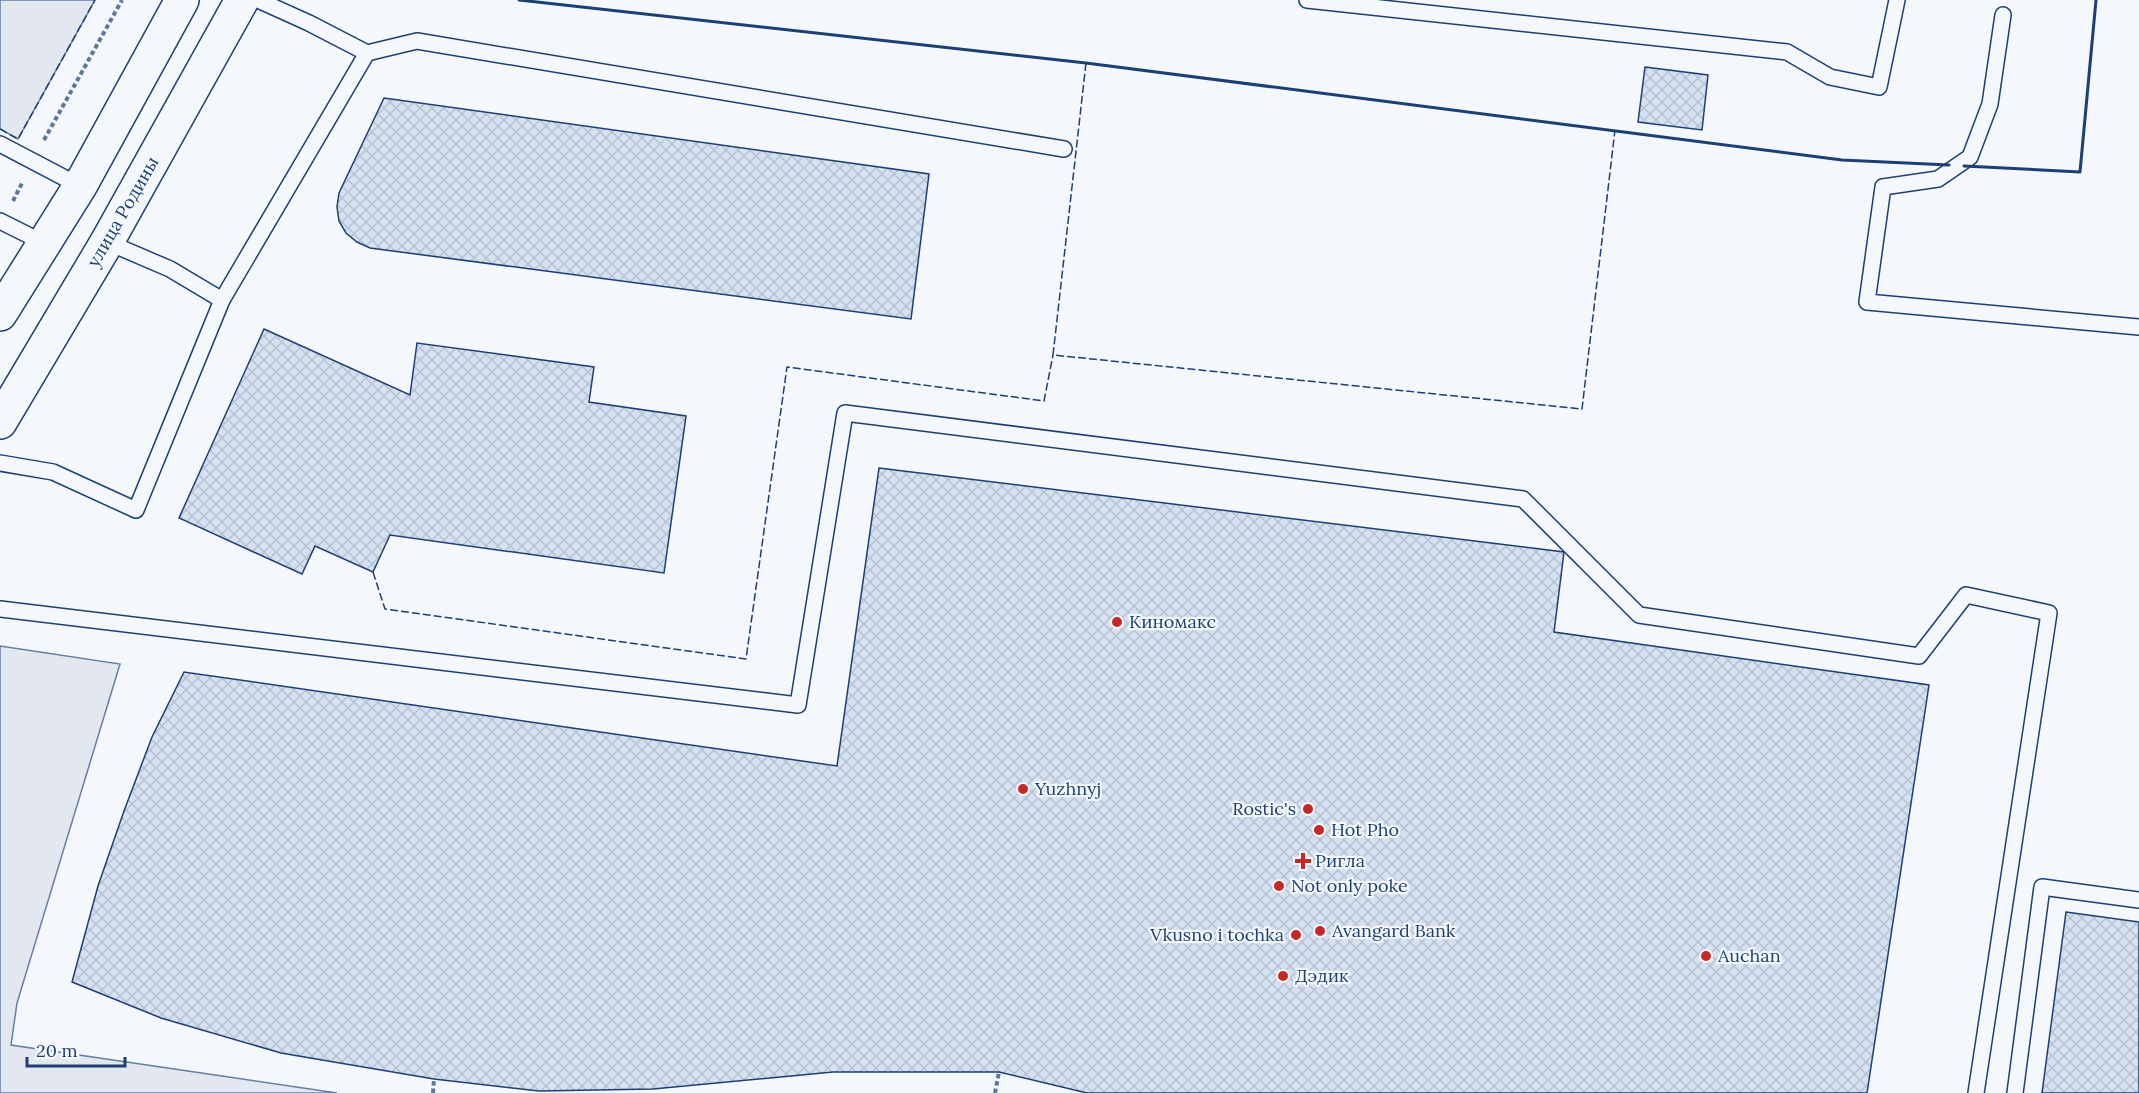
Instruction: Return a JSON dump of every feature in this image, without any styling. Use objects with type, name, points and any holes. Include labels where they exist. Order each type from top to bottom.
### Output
[{"type":"street","points":[[0,314],[80,186],[182,0]]},
{"type":"street","name":"улица Родины","points":[[0,422],[107,242],[242,0]]},
{"type":"lane","points":[[258,0],[367,52],[417,41],[1064,149]]},
{"type":"lane","points":[[1307,0],[1787,52],[1830,77],[1879,87],[1897,0]]},
{"type":"lane","points":[[2003,15],[1990,104],[1970,157],[1938,179],[1883,188],[1868,302],[2139,327]]},
{"type":"lane","points":[[0,463],[53,472],[136,510],[222,300],[367,52]]},
{"type":"lane","points":[[0,144],[80,186]]},
{"type":"lane","points":[[1,221],[44,243]]},
{"type":"lane","points":[[107,242],[170,269],[222,300]]},
{"type":"lane","points":[[1,611],[798,705],[845,413],[1523,499],[1639,615],[1919,656],[1966,595],[2049,613],[1976,1093]]},
{"type":"lane","points":[[2015,1093],[2042,887],[2139,900]]},
{"type":"path","points":[[1,221],[122,0]]},
{"type":"path","points":[[995,1093],[999,1072]]},
{"type":"path","points":[[433,1093],[434,1079]]},
{"type":"shaded area","points":[[0,0],[95,0],[18,139],[0,129]]},
{"type":"shaded area","points":[[0,646],[120,664],[17,1003],[11,1045],[337,1093],[0,1093]]},
{"type":"building","points":[[1645,67],[1708,75],[1702,130],[1638,122]]},
{"type":"building","points":[[384,98],[929,174],[911,319],[370,248],[357,242],[346,233],[339,221],[337,207],[339,193]]},
{"type":"building","points":[[264,329],[410,395],[417,343],[594,367],[589,402],[686,416],[664,573],[390,535],[373,572],[315,546],[302,574],[179,518]]},
{"type":"building","name":"Yuzhnyj","points":[[879,468],[1564,552],[1554,632],[1929,685],[1867,1093],[1087,1093],[999,1072],[833,1072],[653,1089],[539,1091],[434,1079],[281,1053],[161,1018],[72,982],[98,886],[124,811],[152,737],[184,672],[837,766]]},
{"type":"building","points":[[2066,912],[2139,922],[2139,1093],[2042,1093]]},
{"type":"fence","points":[[0,129],[18,139],[95,0]]},
{"type":"fence","points":[[1086,63],[1053,355],[1582,409],[1615,130]]},
{"type":"fence","points":[[373,572],[385,609],[746,659],[787,367],[1044,401],[1053,355]]},
{"type":"wall","points":[[519,0],[1086,63],[1842,160],[1949,165]]},
{"type":"wall","points":[[1964,166],[2080,172],[2096,0]]},
{"type":"place","name":"Киномакс","points":[[1117,622]]},
{"type":"place","name":"Yuzhnyj","points":[[1023,789]]},
{"type":"place","name":"Rostic's","points":[[1308,809]]},
{"type":"place","name":"Hot Pho","points":[[1319,830]]},
{"type":"place","name":"Ригла","points":[[1303,861]]},
{"type":"place","name":"Not only poke","points":[[1279,886]]},
{"type":"place","name":"Avangard Bank","points":[[1320,931]]},
{"type":"place","name":"Vkusno i tochka","points":[[1296,935]]},
{"type":"place","name":"Auchan","points":[[1706,956]]},
{"type":"place","name":"Дэдик","points":[[1283,976]]}]
